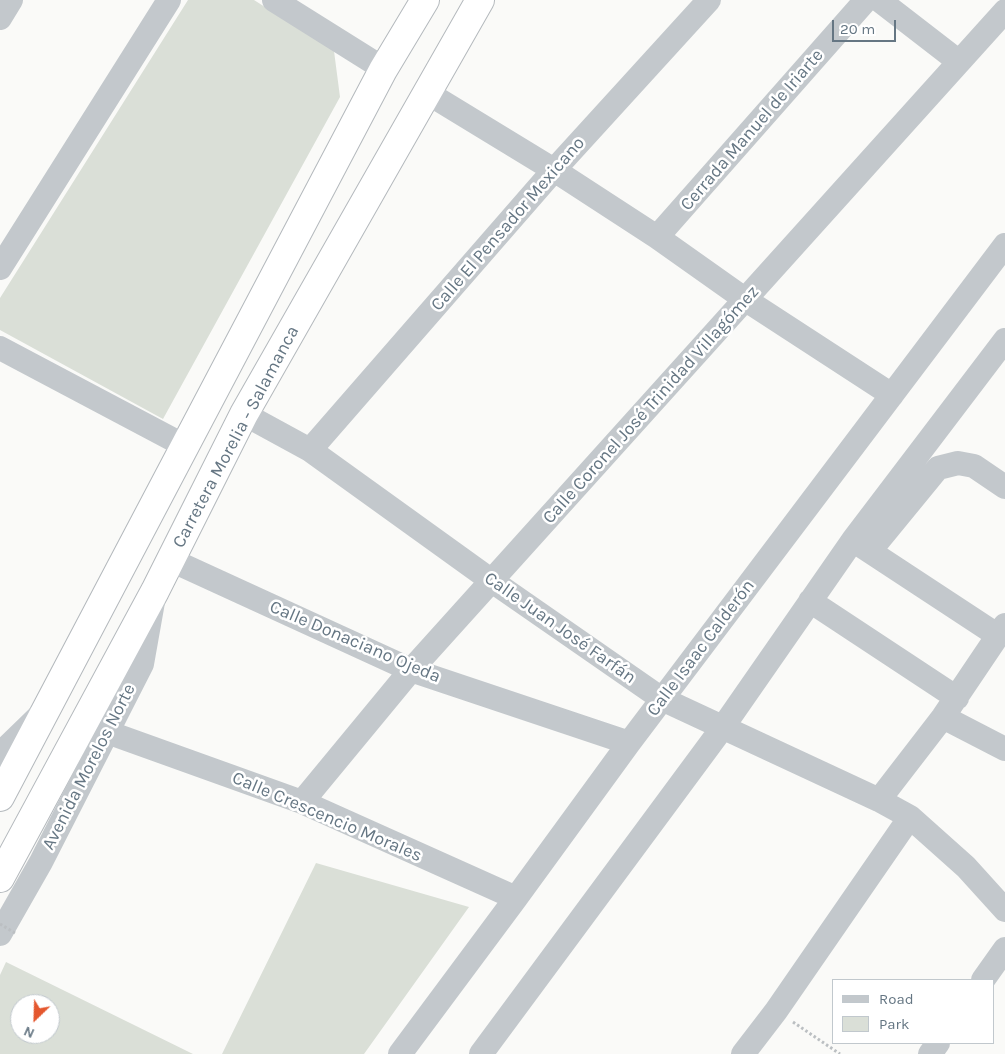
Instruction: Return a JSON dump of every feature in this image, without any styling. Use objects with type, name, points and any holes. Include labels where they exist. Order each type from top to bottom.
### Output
[{"type":"highway","points":[[0,796],[384,69],[425,0]]},
{"type":"highway","name":"Carretera Morelia - Salamanca","points":[[0,878],[155,591],[244,414],[480,0]]},
{"type":"street","points":[[0,18],[11,0]]},
{"type":"street","points":[[0,268],[169,0]]},
{"type":"street","points":[[274,0],[384,69]]},
{"type":"street","name":"Calle El Pensador Mexicano","points":[[310,450],[554,170],[708,0]]},
{"type":"street","name":"Cerrada Manuel de Iriarte","points":[[658,237],[866,0]]},
{"type":"street","points":[[879,0],[958,62]]},
{"type":"street","name":"Calle Coronel José Trinidad Villagómez","points":[[302,802],[411,670],[1005,11]]},
{"type":"street","points":[[426,92],[554,170],[658,237],[746,300],[892,395]]},
{"type":"street","name":"Calle Isaac Calderón","points":[[400,1054],[629,743],[1005,245]]},
{"type":"street","points":[[861,545],[1005,340]]},
{"type":"street","points":[[0,348],[185,446]]},
{"type":"street","name":"Calle Juan José Farfán","points":[[244,414],[310,450],[492,581],[662,699],[879,800],[910,817],[966,867],[1005,910]]},
{"type":"street","points":[[481,1054],[723,727],[810,601],[861,545],[938,468],[958,463],[974,466],[1005,487]]},
{"type":"street","points":[[861,545],[1001,630],[943,718],[879,800]]},
{"type":"street","name":"Calle Donaciano Ojeda","points":[[171,560],[411,670],[629,743]]},
{"type":"street","name":"Avenida Morelos Norte","points":[[8,934],[40,862],[142,664],[155,591]]},
{"type":"street","points":[[810,601],[956,698]]},
{"type":"street","points":[[0,754],[48,706]]},
{"type":"street","points":[[943,718],[1005,750]]},
{"type":"street","name":"Calle Crescencio Morales","points":[[107,732],[302,802],[516,898]]},
{"type":"street","points":[[743,1054],[776,1011],[910,817]]},
{"type":"street","points":[[984,979],[1005,949]]},
{"type":"path","points":[[0,924],[8,934]]},
{"type":"path","points":[[776,1011],[840,1054]]},
{"type":"green space","points":[[188,0],[254,0],[334,51],[340,97],[163,419],[0,330],[0,298]]},
{"type":"green space","points":[[316,863],[469,907],[364,1054],[222,1054]]},
{"type":"green space","points":[[6,962],[193,1054],[0,1054],[0,975]]}]
